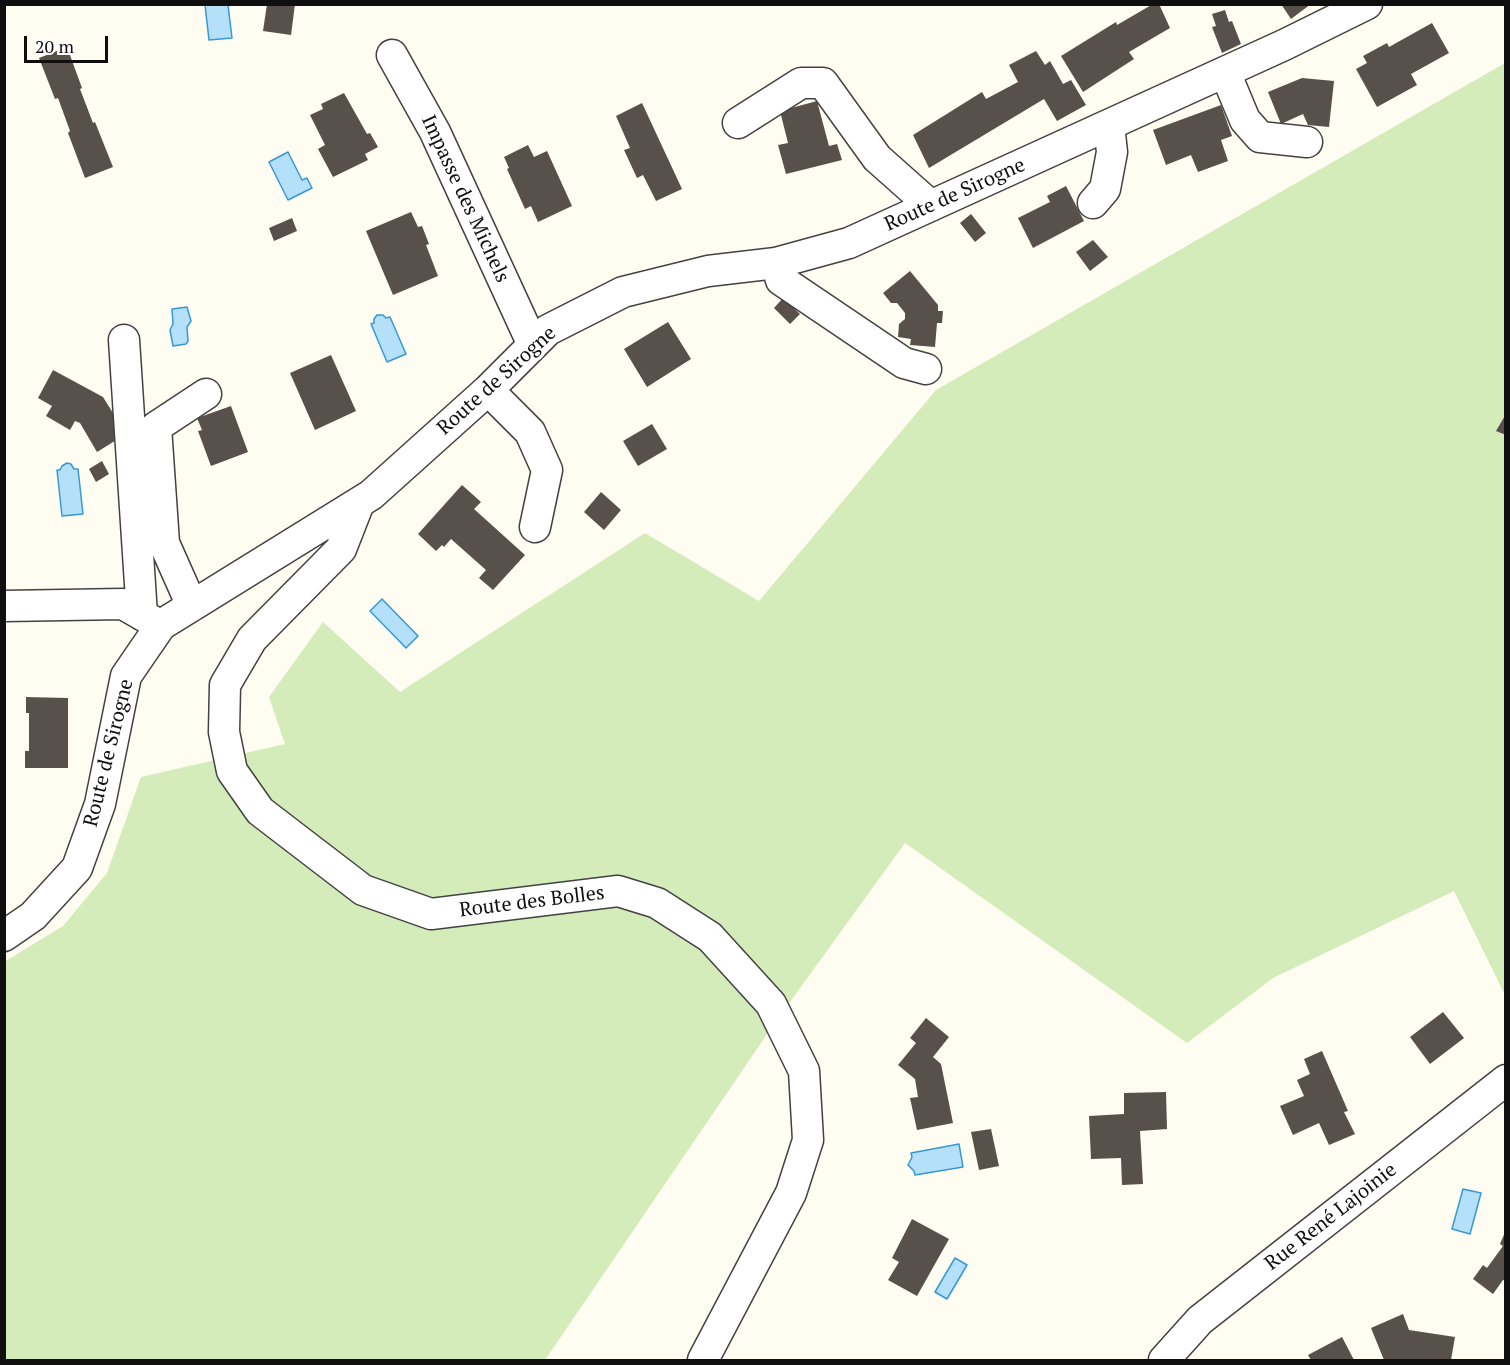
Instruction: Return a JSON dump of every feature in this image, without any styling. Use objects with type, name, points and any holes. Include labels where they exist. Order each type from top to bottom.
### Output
[{"type":"street","name":"Route de Sirogne","points":[[4,936],[33,916],[77,868],[100,804],[126,676],[151,620],[192,606],[371,495],[488,390],[548,330],[623,292],[708,272],[776,263],[849,243],[1225,72],[1367,4]]},
{"type":"street","name":"Impasse des Michels","points":[[392,54],[435,132],[533,345]]},
{"type":"street","points":[[1225,72],[1245,120],[1260,137],[1307,142]]},
{"type":"street","points":[[738,123],[801,83],[823,83],[878,158],[931,206]]},
{"type":"street","points":[[1093,202],[1105,189],[1112,152],[1109,125]]},
{"type":"street","points":[[776,263],[781,280],[904,363],[926,369]]},
{"type":"street","points":[[124,340],[151,620]]},
{"type":"street","points":[[488,390],[530,432],[547,470],[536,527]]},
{"type":"street","points":[[192,606],[164,543],[156,427],[206,394]]},
{"type":"street","name":"Route des Bolles","points":[[359,502],[340,549],[252,639],[225,685],[224,732],[232,771],[260,811],[363,890],[431,914],[618,891],[657,903],[710,937],[771,1004],[804,1071],[808,1140],[791,1193],[703,1360]]},
{"type":"street","points":[[4,606],[123,604],[151,620]]},
{"type":"street","name":"Rue René Lajoinie","points":[[1164,1360],[1200,1320],[1506,1080]]},
{"type":"green space","points":[[1505,63],[1505,995],[1454,891],[1273,978],[1187,1043],[905,843],[774,1024],[545,1360],[5,1360],[4,962],[63,926],[107,873],[141,777],[285,744],[269,697],[323,622],[400,692],[645,533],[759,601],[936,390]]},
{"type":"water","points":[[205,5],[228,5],[232,38],[209,40]]},
{"type":"water","points":[[288,152],[302,180],[307,178],[312,188],[288,200],[269,162]]},
{"type":"water","points":[[187,307],[191,321],[187,327],[188,341],[186,344],[173,346],[170,330],[173,324],[172,309]]},
{"type":"water","points":[[377,315],[390,317],[406,354],[387,362],[371,324],[374,323]]},
{"type":"water","points":[[67,463],[71,464],[74,469],[78,469],[83,514],[62,516],[57,470]]},
{"type":"water","points":[[382,599],[418,636],[406,648],[370,611]]},
{"type":"water","points":[[959,1144],[963,1167],[915,1175],[908,1165],[912,1157],[911,1153]]},
{"type":"water","points":[[1463,1189],[1481,1193],[1470,1234],[1452,1229]]},
{"type":"water","points":[[955,1258],[967,1265],[947,1299],[935,1292]]},
{"type":"building","points":[[267,4],[295,4],[291,35],[263,31]]},
{"type":"building","points":[[1153,4],[1159,4],[1170,28],[1129,52],[1134,59],[1083,92],[1061,56],[1116,22],[1117,25]]},
{"type":"building","points":[[1281,4],[1311,4],[1291,19]]},
{"type":"building","points":[[1225,10],[1241,44],[1222,53],[1212,27],[1216,26],[1212,14]]},
{"type":"building","points":[[1432,23],[1449,53],[1411,74],[1417,85],[1377,107],[1356,69],[1367,63],[1363,56],[1387,43],[1389,47]]},
{"type":"building","points":[[67,47],[93,123],[95,122],[113,167],[85,178],[58,98],[55,99],[39,58]]},
{"type":"building","points":[[1036,51],[1045,65],[1050,61],[1063,84],[1071,80],[1086,105],[1057,121],[1044,99],[929,168],[913,135],[982,92],[986,99],[1018,82],[1009,65]]},
{"type":"building","points":[[1302,78],[1334,81],[1329,127],[1308,125],[1303,114],[1281,124],[1268,92]]},
{"type":"building","points":[[344,93],[367,134],[370,133],[378,147],[365,154],[368,160],[333,177],[318,149],[325,145],[310,115],[323,109],[321,104]]},
{"type":"building","points":[[817,101],[829,146],[837,144],[842,160],[786,174],[778,145],[788,143],[780,111]]},
{"type":"building","points":[[642,103],[682,189],[656,201],[643,175],[637,178],[624,150],[630,148],[616,116]]},
{"type":"building","points":[[1221,105],[1232,136],[1221,140],[1228,161],[1198,172],[1191,155],[1166,165],[1153,130]]},
{"type":"building","points":[[528,145],[534,157],[547,151],[572,206],[538,222],[531,206],[525,209],[504,157]]},
{"type":"building","points":[[1066,186],[1084,221],[1033,248],[1018,218],[1050,202],[1047,196]]},
{"type":"building","points":[[411,212],[418,227],[422,226],[429,244],[426,245],[438,276],[393,295],[366,231]]},
{"type":"building","points":[[971,214],[986,233],[975,242],[960,223]]},
{"type":"building","points":[[292,218],[297,231],[274,241],[269,228]]},
{"type":"building","points":[[1093,240],[1108,257],[1090,271],[1076,252]]},
{"type":"building","points":[[910,271],[938,305],[938,311],[943,311],[942,323],[937,323],[935,347],[910,345],[911,339],[898,337],[899,324],[905,319],[905,313],[897,303],[891,303],[883,293]]},
{"type":"building","points":[[783,298],[800,314],[790,324],[774,308]]},
{"type":"building","points":[[668,322],[691,359],[647,387],[624,349]]},
{"type":"building","points":[[331,355],[356,411],[315,430],[290,373]]},
{"type":"building","points":[[53,370],[103,397],[126,434],[97,452],[80,423],[75,421],[70,430],[46,416],[52,406],[38,398]]},
{"type":"building","points":[[231,406],[248,452],[211,466],[198,431],[202,430],[197,418]]},
{"type":"building","points":[[1506,414],[1506,435],[1496,431]]},
{"type":"building","points":[[652,424],[667,449],[638,466],[623,441]]},
{"type":"building","points":[[102,461],[109,474],[96,482],[89,469]]},
{"type":"building","points":[[462,485],[481,502],[474,509],[525,555],[493,590],[479,578],[486,570],[451,539],[444,547],[442,545],[436,551],[418,534]]},
{"type":"building","points":[[601,492],[621,510],[604,530],[584,512]]},
{"type":"building","points":[[26,697],[68,698],[68,768],[25,768],[25,751],[29,751],[29,713],[26,713]]},
{"type":"building","points":[[1443,1012],[1464,1038],[1430,1064],[1410,1037]]},
{"type":"building","points":[[926,1018],[949,1037],[933,1057],[941,1064],[953,1123],[917,1130],[910,1098],[918,1097],[915,1079],[898,1065],[916,1043],[910,1038]]},
{"type":"building","points":[[1322,1051],[1348,1111],[1344,1112],[1355,1134],[1329,1145],[1319,1123],[1293,1135],[1280,1106],[1304,1096],[1297,1080],[1310,1074],[1304,1059]]},
{"type":"building","points":[[1166,1092],[1167,1129],[1140,1131],[1143,1184],[1122,1185],[1121,1158],[1091,1159],[1089,1116],[1124,1114],[1124,1093]]},
{"type":"building","points":[[991,1129],[999,1166],[979,1170],[971,1132]]},
{"type":"building","points":[[912,1219],[949,1239],[917,1296],[888,1280],[899,1262],[892,1258]]},
{"type":"building","points":[[1506,1230],[1506,1281],[1503,1280],[1493,1294],[1473,1279],[1483,1265],[1487,1268],[1503,1246],[1500,1244]]},
{"type":"building","points":[[1403,1314],[1409,1330],[1455,1337],[1451,1360],[1384,1360],[1371,1328]]},
{"type":"building","points":[[1342,1337],[1354,1360],[1311,1360],[1308,1355]]}]
